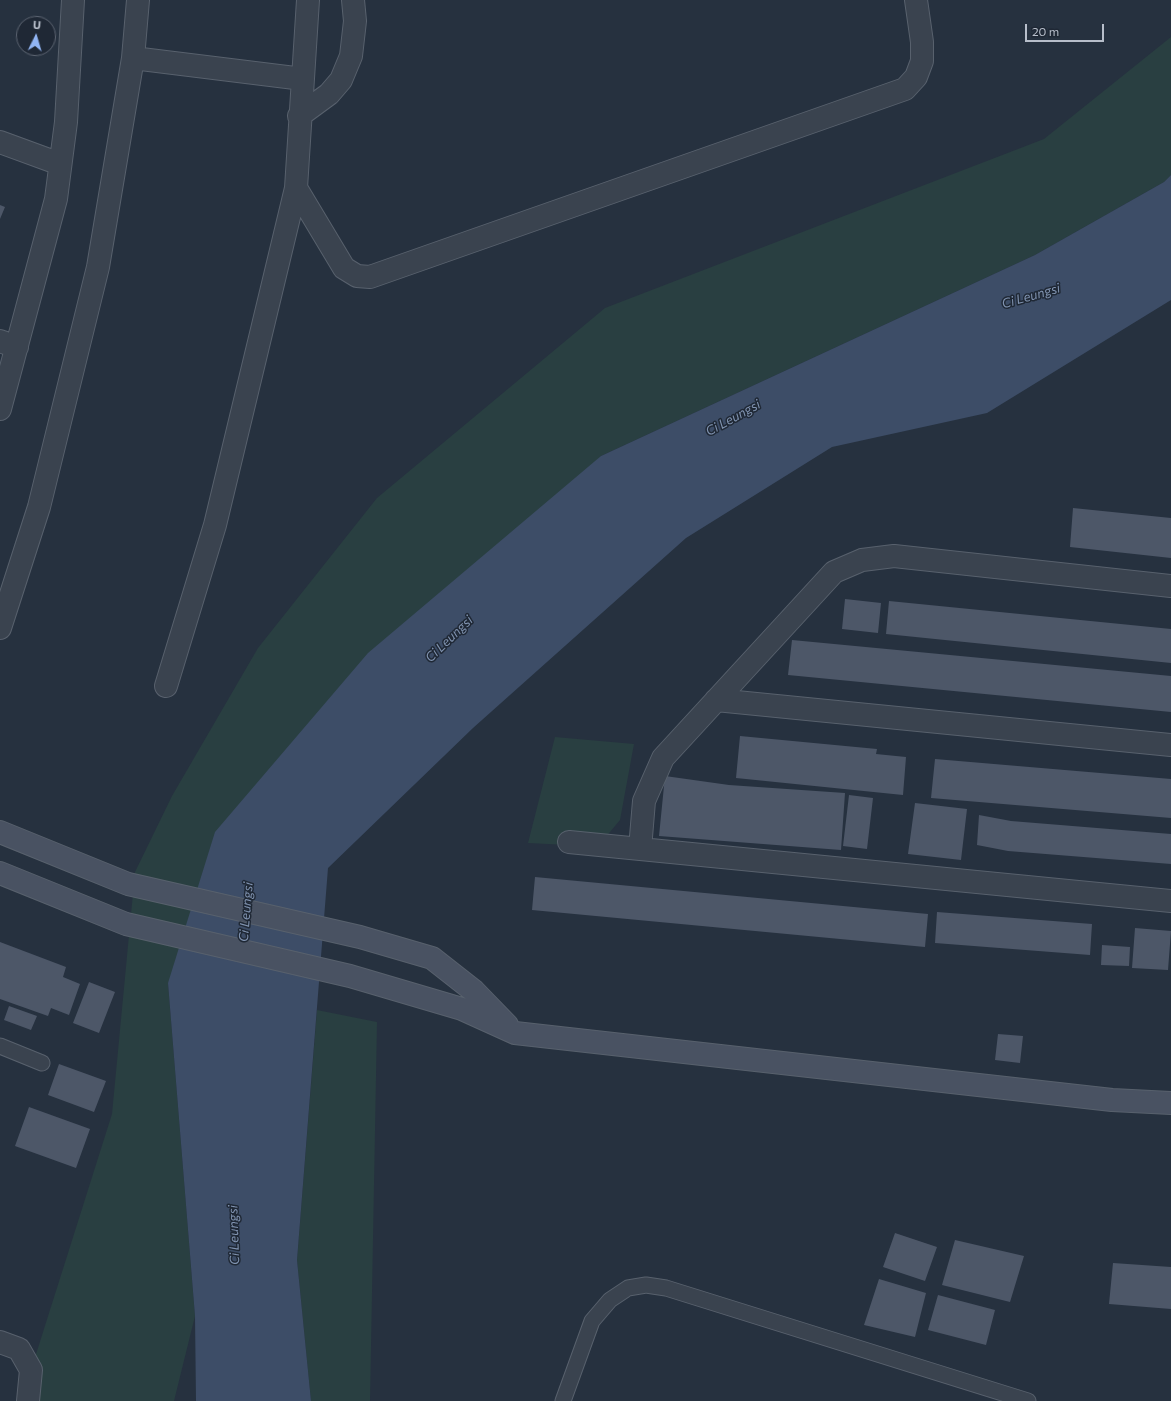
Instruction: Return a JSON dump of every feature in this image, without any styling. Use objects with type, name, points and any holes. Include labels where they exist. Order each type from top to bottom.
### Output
[{"type":"street","points":[[0,409],[9,344],[56,199],[66,122],[73,0]]},
{"type":"street","points":[[0,628],[39,508],[98,268],[134,58],[138,0]]},
{"type":"street","points":[[166,686],[215,525],[296,188],[299,116],[308,0]]},
{"type":"street","points":[[299,116],[329,94],[341,80],[351,56],[355,21],[353,0]]},
{"type":"street","points":[[296,188],[344,268],[357,276],[370,277],[905,88],[916,77],[922,61],[922,42],[916,0]]},
{"type":"street","points":[[134,58],[303,79]]},
{"type":"street","points":[[0,142],[60,164]]},
{"type":"street","points":[[640,849],[644,801],[663,758],[834,572],[862,560],[894,556],[1171,586]]},
{"type":"street","points":[[716,700],[1171,745]]},
{"type":"street","points":[[0,832],[128,884],[360,937],[432,958],[474,991],[515,1033]]},
{"type":"street","points":[[569,842],[1171,902]]},
{"type":"street","points":[[0,873],[126,924],[176,934],[350,976],[462,1009],[515,1033],[1112,1100],[1171,1103]]},
{"type":"street","points":[[0,1342],[19,1349],[31,1370],[28,1401]]},
{"type":"lane","points":[[0,1046],[42,1063]]},
{"type":"lane","points":[[563,1401],[592,1321],[610,1300],[628,1288],[646,1285],[674,1290],[1028,1401]]},
{"type":"green space","points":[[1171,37],[1171,175],[1164,182],[1035,255],[601,456],[168,983],[195,1316],[174,1401],[28,1401],[31,1370],[112,1114],[135,872],[172,796],[258,648],[377,498],[605,308],[1044,139]]},
{"type":"green space","points":[[555,737],[634,744],[620,820],[605,838],[587,846],[528,843]]},
{"type":"green space","points":[[317,1010],[377,1022],[370,1401],[311,1401],[297,1260]]},
{"type":"water","name":"Ci Leungsi","points":[[1171,175],[1171,300],[987,413],[832,447],[686,538],[473,728],[328,868],[297,1260],[311,1401],[196,1401],[195,1316],[168,983],[215,832],[368,653],[601,456],[1035,255],[1164,182]]},
{"type":"building","points":[[0,205],[5,207],[0,219]]},
{"type":"building","points":[[1073,508],[1171,518],[1171,558],[1070,547]]},
{"type":"building","points":[[845,599],[881,603],[878,633],[842,629]]},
{"type":"building","points":[[889,601],[1171,629],[1171,663],[886,634]]},
{"type":"building","points":[[792,640],[1171,676],[1171,712],[788,675]]},
{"type":"building","points":[[740,736],[877,749],[876,754],[906,757],[903,795],[736,778]]},
{"type":"building","points":[[935,759],[1171,779],[1171,818],[931,798]]},
{"type":"building","points":[[665,776],[729,785],[845,793],[841,850],[659,836]]},
{"type":"building","points":[[849,795],[873,798],[867,849],[843,846]]},
{"type":"building","points":[[915,803],[967,809],[961,860],[908,854]]},
{"type":"building","points":[[979,815],[1011,821],[1171,834],[1171,864],[1008,851],[977,845]]},
{"type":"building","points":[[535,877],[928,914],[925,947],[532,910]]},
{"type":"building","points":[[937,912],[1092,924],[1090,955],[935,943]]},
{"type":"building","points":[[1135,928],[1171,931],[1168,970],[1132,968]]},
{"type":"building","points":[[0,942],[66,967],[63,977],[80,984],[69,1015],[51,1008],[48,1016],[0,999]]},
{"type":"building","points":[[1102,945],[1130,947],[1129,966],[1101,965]]},
{"type":"building","points":[[89,982],[115,992],[99,1033],[73,1023]]},
{"type":"building","points":[[9,1006],[37,1016],[31,1030],[4,1020]]},
{"type":"building","points":[[998,1034],[1023,1036],[1020,1063],[995,1060]]},
{"type":"building","points":[[59,1064],[106,1081],[94,1112],[48,1095]]},
{"type":"building","points":[[29,1107],[90,1129],[76,1168],[15,1146]]},
{"type":"building","points":[[895,1233],[937,1247],[925,1281],[883,1267]]},
{"type":"building","points":[[955,1240],[1024,1256],[1010,1302],[942,1285]]},
{"type":"building","points":[[1113,1263],[1171,1267],[1171,1309],[1109,1304]]},
{"type":"building","points":[[879,1279],[926,1293],[915,1337],[864,1325]]},
{"type":"building","points":[[938,1295],[995,1310],[986,1345],[928,1330]]}]
